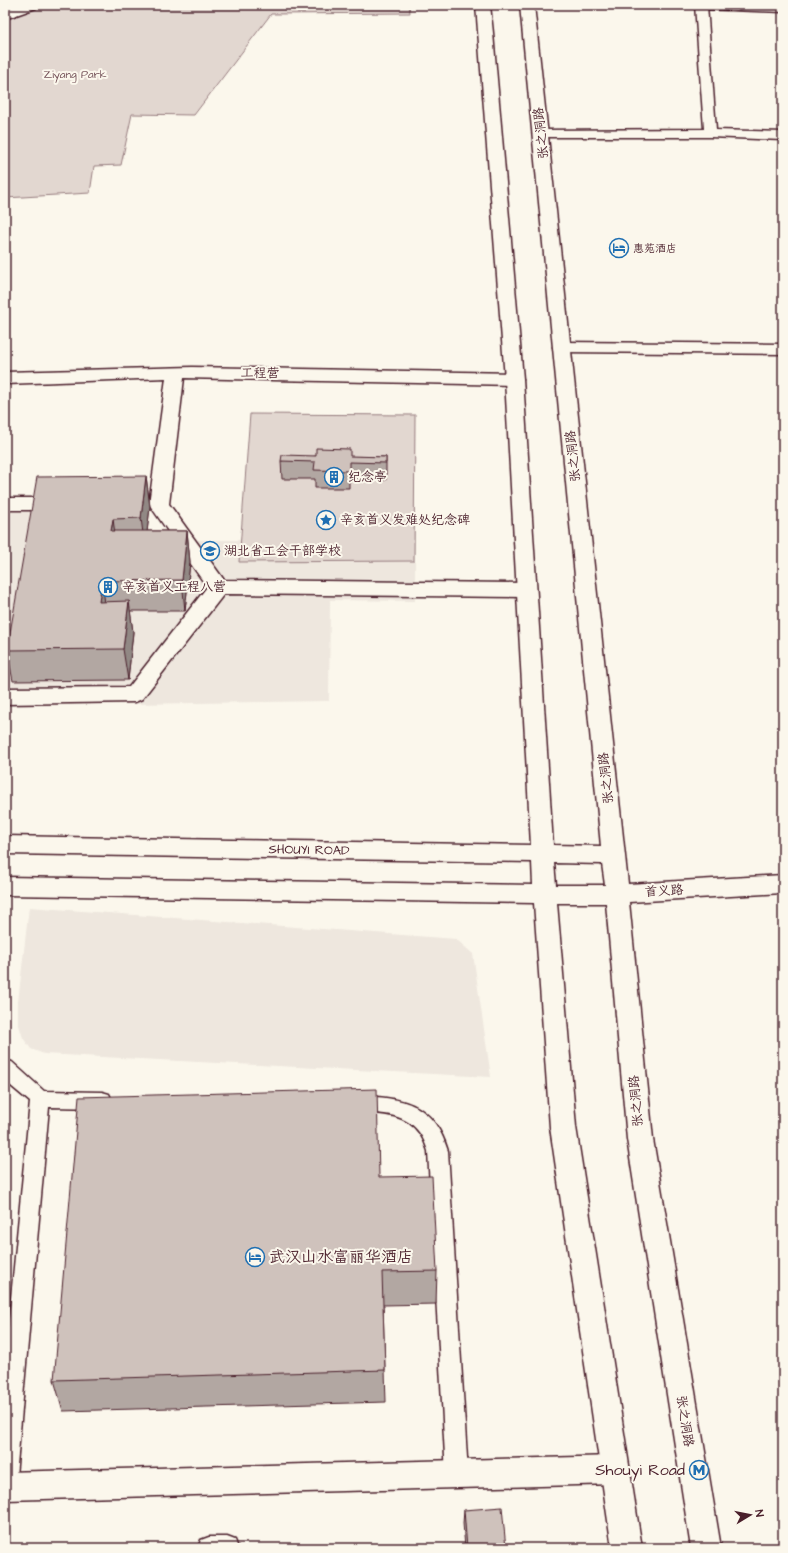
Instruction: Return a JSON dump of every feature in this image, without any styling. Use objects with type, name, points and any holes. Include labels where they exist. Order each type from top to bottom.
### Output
[{"type":"main road","points":[[5,15],[31,5]]},
{"type":"main road","points":[[483,5],[514,379],[545,894],[563,1127],[628,1548]]},
{"type":"main road","name":"张之洞路","points":[[527,5],[617,894],[640,1139],[706,1548]]},
{"type":"main road","points":[[701,5],[783,8]]},
{"type":"main road","points":[[562,347],[783,349]]},
{"type":"main road","points":[[176,372],[151,504],[218,586]]},
{"type":"main road","name":"工程营","points":[[5,378],[176,372],[514,379]]},
{"type":"main road","points":[[5,504],[82,504]]},
{"type":"main road","points":[[218,586],[526,590]]},
{"type":"main road","points":[[5,696],[134,694],[218,586]]},
{"type":"main road","name":"SHOUYI ROAD","points":[[5,845],[613,855]]},
{"type":"main road","name":"首义路","points":[[545,894],[617,894],[783,884]]},
{"type":"main road","points":[[5,886],[545,894]]},
{"type":"main road","points":[[5,1486],[616,1470]]},
{"type":"lane","points":[[701,5],[710,133]]},
{"type":"lane","points":[[541,134],[710,133],[783,136]]},
{"type":"lane","points":[[5,1068],[40,1099],[119,1100]]},
{"type":"lane","points":[[5,1476],[40,1099]]},
{"type":"lane","points":[[332,1104],[387,1105],[404,1110],[418,1118],[430,1130],[438,1151],[457,1474]]},
{"type":"lane","points":[[209,1548],[227,1548]]},
{"type":"shaded area","name":"湖北省工会干部学校","points":[[415,415],[415,601],[330,600],[329,701],[5,706],[5,508],[150,507],[146,540],[241,540]]},
{"type":"shaded area","points":[[29,907],[456,939],[473,954],[491,1077],[44,1054],[31,1049],[23,1038],[18,1022],[18,1002]]},
{"type":"green space","name":"Ziyang Park","points":[[5,5],[409,5],[410,13],[271,14],[194,115],[132,114],[121,165],[94,166],[90,193],[5,198]]},
{"type":"green space","points":[[250,414],[415,415],[414,561],[239,562]]},
{"type":"building","points":[[316,448],[350,449],[350,456],[386,457],[386,463],[349,462],[349,471],[314,470],[315,462],[281,461],[282,455],[316,456]]},
{"type":"building","name":"辛亥首义工程八营","points":[[146,476],[141,518],[113,519],[111,531],[187,531],[182,580],[102,581],[99,602],[129,601],[123,649],[7,650],[37,477]]},
{"type":"building","name":"武汉山水富丽华酒店","points":[[377,1089],[379,1177],[432,1176],[437,1271],[382,1272],[385,1370],[54,1380],[79,1097]]},
{"type":"building","points":[[502,1507],[506,1548],[467,1548],[464,1510]]},
{"type":"place","name":"惠苑酒店","points":[[619,248]]},
{"type":"place","name":"纪念亭","points":[[334,477]]},
{"type":"place","name":"辛亥首义发难处纪念碑","points":[[326,520]]},
{"type":"place","name":"湖北省工会干部学校","points":[[210,551]]},
{"type":"place","name":"辛亥首义工程八营","points":[[108,587]]},
{"type":"place","name":"武汉山水富丽华酒店","points":[[255,1257]]},
{"type":"place","name":"Shouyi Road","points":[[699,1470]]}]
